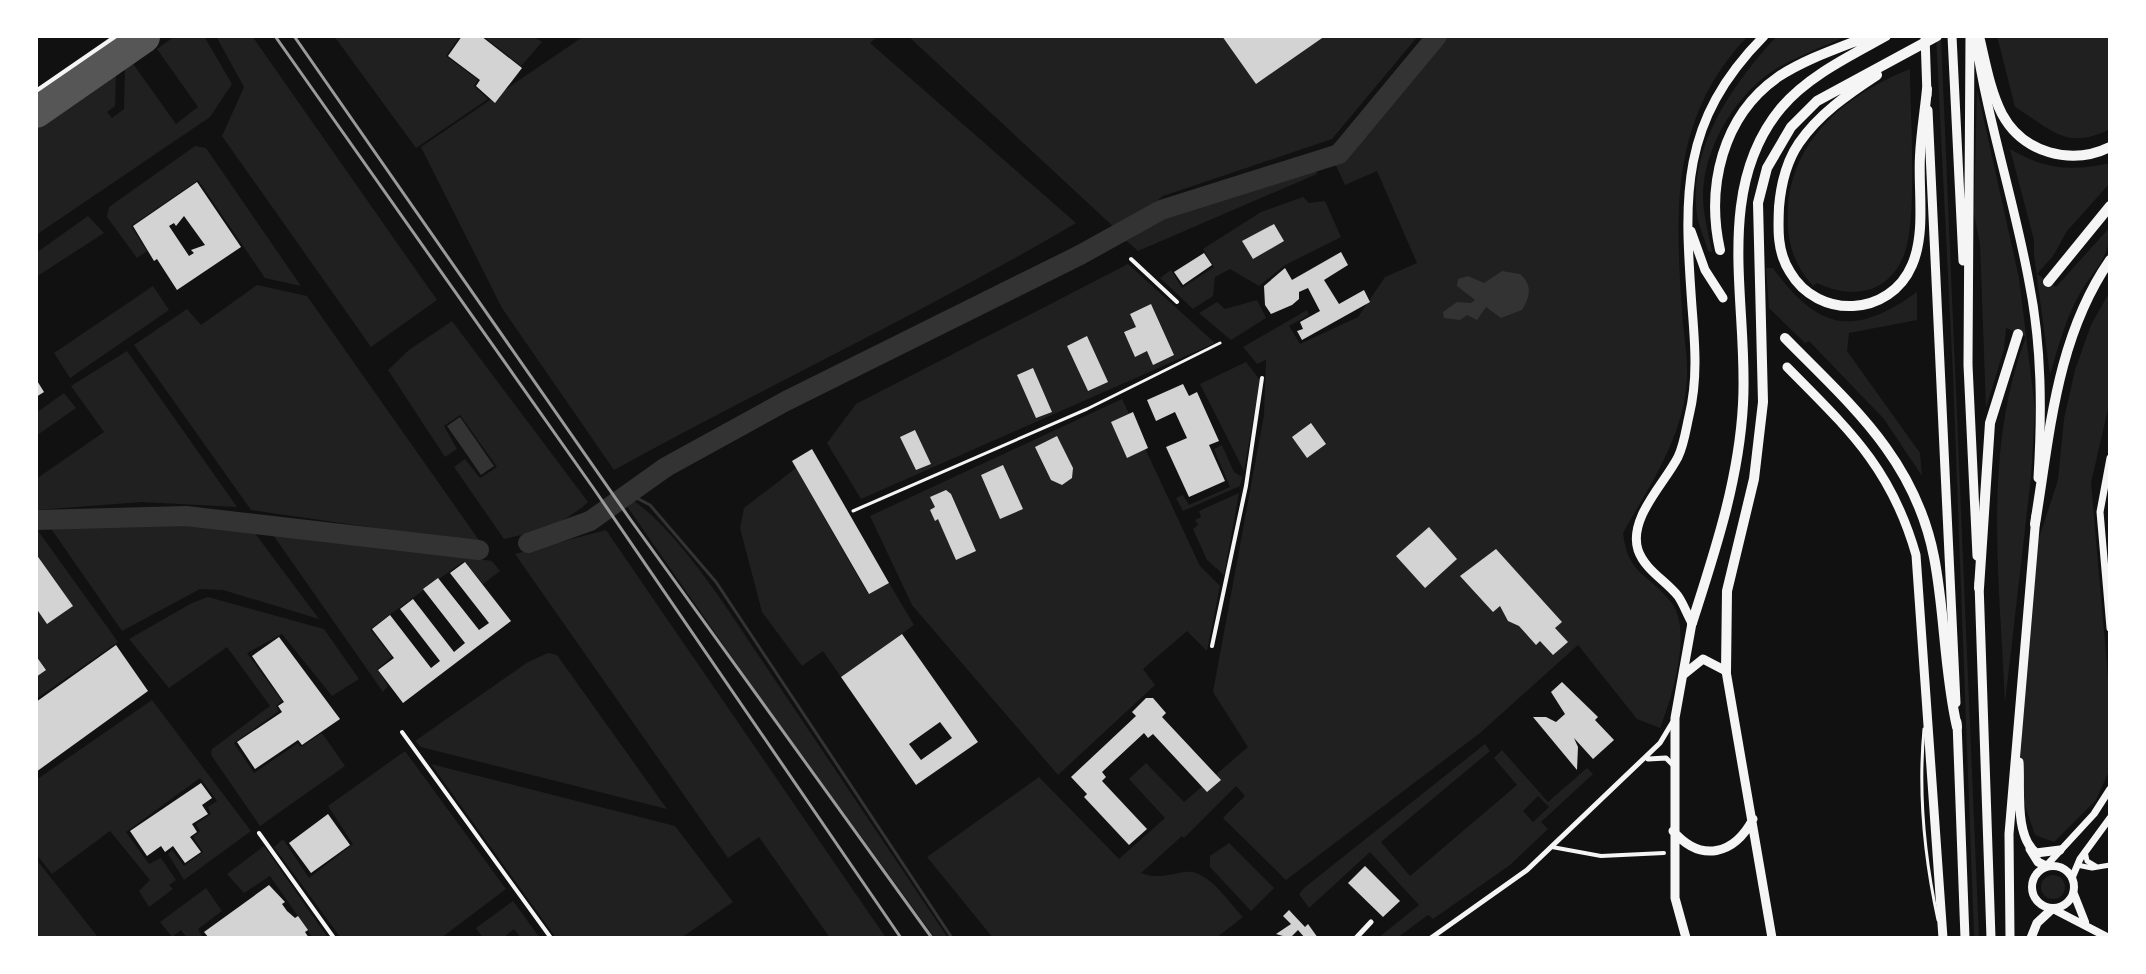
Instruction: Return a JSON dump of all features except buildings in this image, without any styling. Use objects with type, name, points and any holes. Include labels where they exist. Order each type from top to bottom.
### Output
[{"type":"highway","points":[[1720,250],[1713,210],[1717,167],[1735,126],[1748,107],[1778,77],[1869,36]]},
{"type":"highway","points":[[1726,671],[1727,591],[1754,479],[1763,402],[1758,203],[1767,168],[1791,127],[1817,101],[1937,36]]},
{"type":"highway","points":[[1927,89],[1920,157],[1919,247],[1914,262],[1907,277],[1885,297],[1868,305],[1830,304],[1798,285],[1781,251],[1778,230],[1785,171],[1815,123],[1896,58],[1946,36]]},
{"type":"highway","points":[[1974,36],[1999,109],[2020,137],[2050,153],[2062,155],[2088,155],[2110,147]]},
{"type":"highway","points":[[1692,623],[1722,527],[1740,445],[1744,401],[1738,252],[1742,198],[1749,171],[1757,149],[1781,108],[1809,83],[1885,37]]},
{"type":"highway","points":[[2048,282],[2110,206]]},
{"type":"highway","points":[[2035,524],[2057,386],[2069,341],[2084,304],[2110,260]]},
{"type":"highway","points":[[1979,588],[1990,423],[2018,334]]},
{"type":"highway","points":[[1785,338],[1867,422],[1910,482],[1933,554],[1943,660],[1957,727]]},
{"type":"main road","points":[[1686,938],[1675,898],[1674,766],[1675,718],[1692,623],[1678,596],[1650,569],[1638,549],[1644,513],[1680,455],[1693,403],[1696,363],[1685,212],[1694,154],[1706,118],[1732,72],[1764,36]]},
{"type":"main road","points":[[1925,36],[1965,938]]},
{"type":"main road","points":[[1952,36],[1979,588],[1991,938]]},
{"type":"main road","points":[[1968,365],[1974,36]]},
{"type":"main road","points":[[1974,36],[1995,148],[2029,281],[2036,326],[2042,419],[2009,834],[2010,938]]},
{"type":"main road","points":[[1685,212],[1705,270],[1723,298]]},
{"type":"main road","points":[[1787,367],[1872,455],[1906,518],[1916,555],[1922,611],[1926,718],[1942,938]]},
{"type":"main road","points":[[1683,675],[1703,659],[1726,671],[1772,938]]},
{"type":"main road","points":[[2017,727],[2022,822],[2028,844],[2034,857],[2046,866],[2058,866],[2072,878],[2078,912],[2091,928]]},
{"type":"main road","points":[[1673,831],[1696,850],[1713,853],[1735,844],[1753,819]]},
{"type":"main road","points":[[2028,844],[2036,853],[2060,850]]},
{"type":"main road","points":[[2046,866],[2036,875],[2032,888],[2037,901],[2109,938]]},
{"type":"main road","points":[[2031,938],[2037,923],[2052,909],[2067,904],[2074,890]]},
{"type":"street","points":[[36,91],[116,36]]},
{"type":"street","points":[[1131,259],[1177,302]]},
{"type":"street","points":[[1212,646],[1246,486],[1262,378]]},
{"type":"street","points":[[2110,458],[2100,512],[2110,628]]},
{"type":"street","points":[[1431,938],[1527,870],[1660,743],[1675,718]]},
{"type":"street","points":[[402,732],[551,938]]},
{"type":"street","points":[[1640,763],[1659,756],[1674,766]]},
{"type":"street","points":[[2046,866],[2094,814],[2110,789]]},
{"type":"street","points":[[2072,878],[2075,866],[2110,818]]},
{"type":"street","points":[[259,833],[334,938]]},
{"type":"street","points":[[1552,847],[1601,856],[1664,853]]},
{"type":"street","points":[[2087,849],[2087,861],[2102,867]]},
{"type":"street","points":[[2075,866],[2080,863],[2092,868],[2110,865]]},
{"type":"street","points":[[1356,938],[1371,922]]},
{"type":"lane","points":[[853,511],[1087,409],[1220,343]]},
{"type":"shaded area","points":[[175,36],[204,36],[232,84],[210,117],[36,235],[36,127],[116,71],[115,106],[107,112],[112,118],[124,109],[125,65],[131,61],[176,124],[198,107],[157,49]]},
{"type":"shaded area","points":[[216,36],[252,36],[437,300],[371,347],[222,136],[244,87]]},
{"type":"shaded area","points":[[334,36],[460,36],[446,56],[478,80],[474,86],[488,99],[416,148]]},
{"type":"shaded area","points":[[483,36],[533,36],[542,42],[521,66]]},
{"type":"shaded area","points":[[584,36],[878,36],[870,43],[1076,223],[962,287],[614,470],[502,308],[421,147]]},
{"type":"shaded area","points":[[908,36],[1418,36],[1332,139],[1163,196],[1117,230]]},
{"type":"shaded area","points":[[1437,36],[1748,36],[1723,67],[1704,98],[1691,131],[1684,165],[1679,235],[1687,369],[1685,398],[1664,459],[1623,533],[1634,566],[1671,602],[1680,629],[1675,682],[1660,728],[1637,719],[1578,645],[1480,733],[1286,880],[1223,818],[1245,796],[1236,786],[1184,838],[1182,836],[1141,873],[1158,876],[1193,872],[1209,881],[1243,917],[1216,938],[993,938],[927,857],[1039,777],[1119,859],[1165,818],[1129,779],[1146,763],[1184,802],[1248,747],[1213,692],[1264,415],[1266,360],[1257,364],[1243,347],[1307,310],[1309,315],[1289,326],[1300,344],[1358,317],[1385,277],[1417,263],[1377,171],[1345,185],[1332,157],[1339,154]]},
{"type":"shaded area","points":[[1777,36],[1847,36],[1764,77],[1725,122],[1709,159],[1705,178],[1703,203],[1712,252],[1708,251],[1697,215],[1699,165],[1717,118],[1730,95]]},
{"type":"shaded area","points":[[1936,36],[1941,36],[1979,938],[1974,936],[1953,375]]},
{"type":"shaded area","points":[[1997,36],[2110,36],[2110,129],[2082,138],[2071,138],[2050,130],[2015,107]]},
{"type":"shaded area","points":[[1910,69],[1912,192],[1904,255],[1888,278],[1867,290],[1843,291],[1817,283],[1813,286],[1795,259],[1788,229],[1792,182],[1801,159],[1828,121],[1846,105],[1887,79]]},
{"type":"shaded area","points":[[1977,89],[2019,278],[2035,409],[2031,477],[2005,703],[1998,565],[1999,472],[2003,426],[2012,381],[2026,337],[2006,328],[2004,349],[1986,408],[1980,244],[1974,214]]},
{"type":"shaded area","points":[[195,146],[206,148],[301,286],[265,278],[198,180],[131,226],[147,251],[137,258],[107,217],[109,207]]},
{"type":"shaded area","points":[[2010,149],[2034,161],[2058,167],[2110,163],[2110,183],[2067,231],[2053,256],[2037,274],[2056,287],[2110,227],[2104,256],[2075,303],[2050,375],[2034,255],[2034,240]]},
{"type":"shaded area","points":[[1314,162],[1317,174],[1138,251],[1121,236],[1171,208]]},
{"type":"shaded area","points":[[1303,197],[1309,203],[1325,201],[1341,237],[1285,265],[1259,286],[1230,269],[1215,277],[1213,296],[1193,309],[1160,278],[1171,270],[1182,288],[1214,267],[1203,249],[1261,212]]},
{"type":"shaded area","points":[[88,216],[104,233],[36,277],[36,253]]},
{"type":"shaded area","points":[[1128,264],[1215,343],[861,499],[827,443],[856,404]]},
{"type":"shaded area","points":[[1766,268],[1773,268],[1806,305],[1822,315],[1839,320],[1856,321],[1874,316],[1917,292],[1917,320],[1849,333],[1847,351],[1920,453],[1922,476],[1884,419],[1809,341],[1805,343],[1769,308]]},
{"type":"shaded area","points":[[1502,271],[1520,274],[1527,282],[1528,296],[1522,310],[1501,318],[1486,307],[1477,320],[1467,315],[1460,320],[1444,318],[1443,312],[1457,302],[1471,303],[1475,300],[1457,286],[1458,279],[1468,276],[1484,283]]},
{"type":"shaded area","points":[[257,285],[307,296],[481,543],[251,510],[134,345],[187,309],[201,325]]},
{"type":"shaded area","points":[[153,286],[169,310],[70,378],[54,353]]},
{"type":"shaded area","points":[[2110,291],[2110,400],[2091,483],[2110,700],[2110,769],[2096,800],[2054,842],[2035,835],[2021,794],[2025,660],[2038,541],[2058,480],[2064,419],[2075,370],[2091,325]]},
{"type":"shaded area","points":[[1257,300],[1266,318],[1231,340],[1199,313],[1217,302],[1225,309]]},
{"type":"shaded area","points":[[452,321],[588,502],[570,516],[538,530],[504,539],[454,467],[465,459],[480,478],[497,467],[460,415],[444,426],[457,449],[445,457],[388,370],[409,350]]},
{"type":"shaded area","points":[[127,351],[237,507],[142,502],[36,510],[36,479],[104,432],[71,386]]},
{"type":"shaded area","points":[[1246,362],[1260,380],[1244,471],[1200,384]]},
{"type":"shaded area","points":[[64,393],[76,408],[36,436],[36,413]]},
{"type":"shaded area","points":[[1122,399],[1200,566],[1220,586],[1207,651],[1187,631],[1143,669],[1155,685],[1058,775],[912,605],[870,516]]},
{"type":"shaded area","points":[[460,417],[494,466],[481,475],[447,426]]},
{"type":"shaded area","points":[[1222,445],[1234,472],[1242,477],[1240,486],[1183,511],[1176,498],[1183,495],[1189,505],[1230,487],[1214,449]]},
{"type":"shaded area","points":[[796,468],[868,594],[889,583],[914,625],[841,677],[823,651],[802,666],[762,612],[740,528],[744,508]]},
{"type":"shaded area","points":[[1239,493],[1224,575],[1207,560],[1193,529],[1198,525],[1195,520],[1201,517],[1199,511]]},
{"type":"shaded area","points":[[630,498],[669,533],[706,579],[948,938],[935,938],[759,696],[624,502]]},
{"type":"shaded area","points":[[185,522],[251,528],[319,619],[223,590],[200,589],[122,631],[50,527]]},
{"type":"shaded area","points":[[36,528],[118,642],[36,699]]},
{"type":"shaded area","points":[[606,530],[886,938],[830,938],[759,837],[728,858],[515,554]]},
{"type":"shaded area","points":[[271,532],[492,561],[500,571],[483,584],[464,561],[370,629],[392,657],[377,669],[388,686],[383,692]]},
{"type":"shaded area","points":[[208,597],[324,629],[359,679],[332,696],[282,634],[247,653],[282,701],[276,706],[279,711],[234,743],[254,773],[298,743],[301,747],[322,733],[345,766],[260,826],[211,755],[212,749],[270,706],[227,647],[169,688],[129,639]]},
{"type":"shaded area","points":[[548,653],[557,655],[667,809],[421,747],[415,741],[528,662]]},
{"type":"shaded area","points":[[152,700],[251,831],[184,880],[168,854],[172,850],[184,866],[203,852],[193,837],[200,831],[196,824],[211,814],[208,807],[217,801],[200,778],[126,832],[149,864],[161,858],[176,880],[169,885],[173,889],[149,907],[139,891],[150,880],[110,831],[52,874],[36,854],[36,780]]},
{"type":"shaded area","points":[[1485,744],[1490,751],[1381,842],[1410,876],[1517,785],[1494,758],[1502,750],[1548,802],[1587,768],[1593,774],[1541,822],[1548,829],[1510,865],[1433,919],[1428,915],[1397,938],[1378,938],[1419,905],[1370,852],[1309,908],[1299,894]],"holes":[[[1538,796],[1549,807],[1533,822],[1523,811]]]},
{"type":"shaded area","points":[[405,751],[506,889],[441,938],[341,938],[274,847],[283,839],[309,878],[353,844],[328,806]]},
{"type":"shaded area","points":[[431,764],[675,826],[733,902],[681,938],[556,938]]},
{"type":"shaded area","points":[[1229,843],[1274,888],[1251,911],[1210,867],[1210,856]]},
{"type":"shaded area","points":[[264,846],[328,938],[313,938],[270,876],[244,893],[227,874]]},
{"type":"shaded area","points":[[36,859],[97,936],[36,938]]},
{"type":"shaded area","points":[[2053,875],[2062,878],[2065,887],[2062,896],[2053,899],[2044,896],[2041,887],[2044,878]]},
{"type":"shaded area","points":[[206,888],[222,911],[198,929],[203,938],[187,938],[181,930],[172,937],[160,922]]},
{"type":"shaded area","points":[[513,901],[540,938],[521,938],[514,929],[503,938],[483,938],[476,928]]},
{"type":"waterway","points":[[528,543],[590,521],[666,467],[786,401],[1080,255],[1161,210],[1339,154],[1437,36]]},
{"type":"waterway","points":[[629,494],[650,505],[716,582],[952,938]]},
{"type":"waterway","points":[[36,520],[186,516],[479,550]]},
{"type":"taxiway","points":[[36,112],[144,37]]},
{"type":"railway","points":[[275,36],[594,489],[901,938]]},
{"type":"railway","points":[[294,36],[630,519],[932,938]]}]
